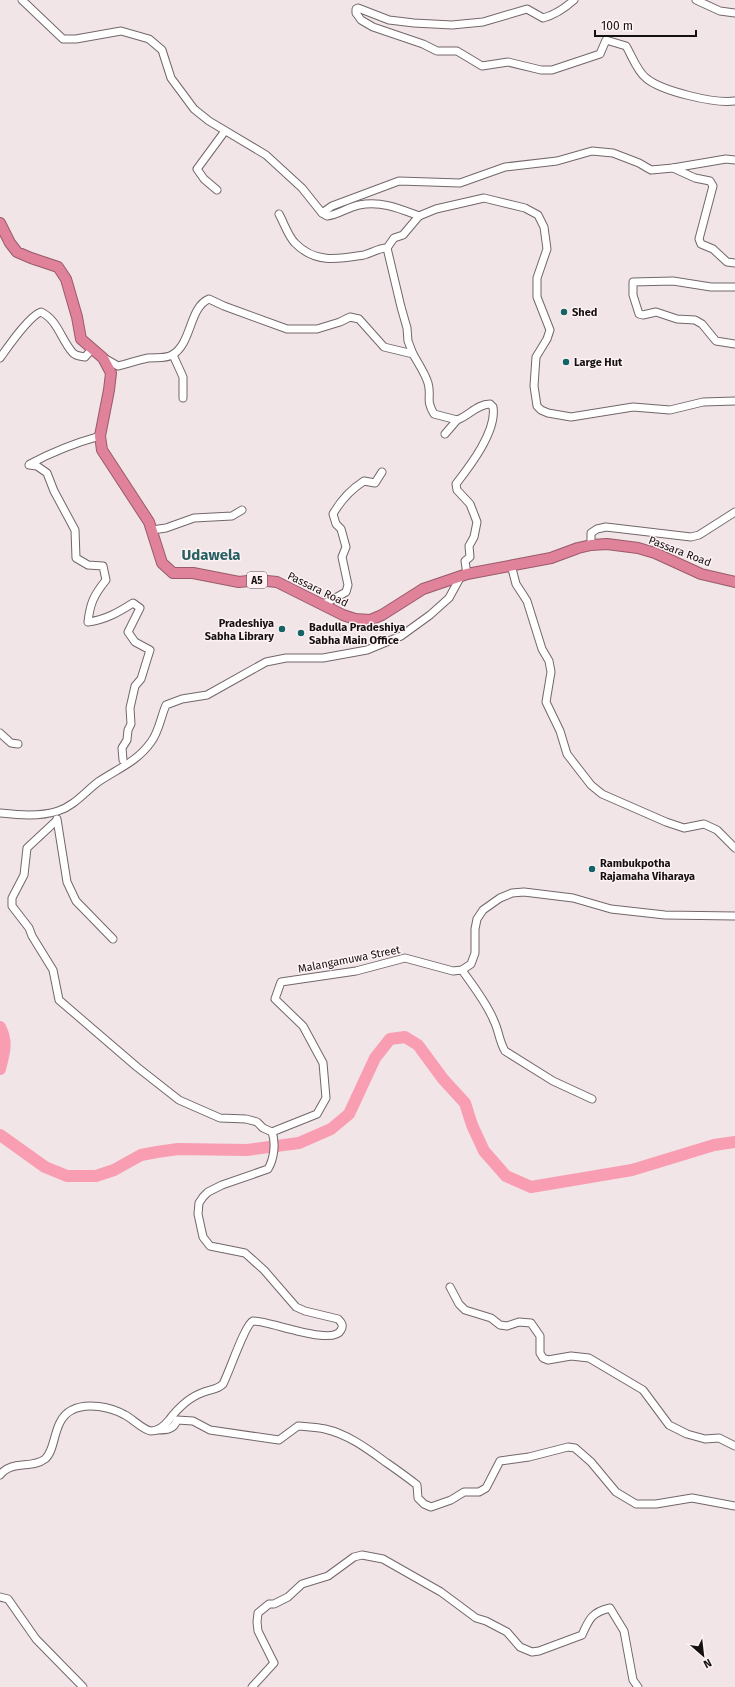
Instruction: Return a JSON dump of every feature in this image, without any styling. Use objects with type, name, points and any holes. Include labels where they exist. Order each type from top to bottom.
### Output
[{"type":"highway","name":"Passara Road","points":[[0,223],[10,243],[17,252],[58,267],[66,279],[77,317],[81,340],[103,358],[111,374],[100,436],[102,450],[149,522],[162,563],[173,573],[193,573],[239,582],[257,580],[277,582],[355,619],[370,620],[382,615],[423,589],[464,575],[551,558],[591,545],[607,544],[638,548],[655,553],[701,574],[735,582]]},
{"type":"street","points":[[22,0],[63,39],[76,39],[121,31],[148,39],[162,50],[171,78],[194,109],[209,121],[266,155],[302,188],[322,213],[327,216],[332,216],[358,205],[388,204],[419,216]]},
{"type":"street","points":[[574,0],[551,16],[543,18],[527,10],[483,22],[452,26],[414,24],[389,20],[358,8],[356,13],[361,20],[373,27],[423,44],[437,51],[457,52],[482,66],[508,62],[540,70],[552,70],[600,54],[606,40],[626,46],[645,77],[654,83],[679,93],[705,99],[726,102],[735,101]]},
{"type":"street","points":[[696,0],[720,11],[735,13]]},
{"type":"street","points":[[217,190],[204,179],[197,169],[225,131]]},
{"type":"street","points":[[322,213],[332,206],[399,181],[460,183],[505,167],[557,161],[592,151],[613,153],[639,163],[651,170],[673,168],[726,159],[735,160]]},
{"type":"street","points":[[673,168],[695,178],[710,181],[713,186],[699,239],[701,244],[713,249],[727,262],[735,263]]},
{"type":"street","points":[[458,420],[434,414],[428,405],[428,381],[413,354],[408,341],[407,328],[400,307],[387,248],[394,238],[403,235],[419,216],[436,210],[484,198],[525,208],[538,215],[544,227],[547,249],[537,278],[537,297],[550,330],[547,339],[536,357],[534,386],[537,406],[541,410],[548,413],[571,417],[634,407],[670,410],[703,402],[735,401]]},
{"type":"street","points":[[279,214],[295,243],[312,256],[324,259],[336,259],[367,254],[380,248],[387,248]]},
{"type":"street","points":[[735,287],[711,288],[673,281],[633,282],[633,295],[639,314],[643,315],[656,312],[677,319],[695,320],[702,324],[716,341],[735,344]]},
{"type":"street","points":[[103,358],[118,366],[147,358],[168,357],[173,355],[183,344],[198,310],[204,301],[209,299],[287,329],[317,329],[340,322],[350,317],[359,319],[384,347],[413,354]]},
{"type":"street","points":[[0,358],[29,321],[40,312],[46,315],[60,330],[73,353],[79,356],[84,356],[92,348]]},
{"type":"street","points":[[173,355],[183,377],[183,398]]},
{"type":"street","points":[[0,813],[26,816],[59,811],[82,796],[97,783],[134,761],[152,741],[166,705],[182,699],[207,695],[266,662],[286,658],[323,658],[360,651],[401,636],[430,615],[449,598],[464,575],[465,561],[470,557],[469,546],[474,537],[477,522],[470,504],[457,490],[456,484],[473,462],[484,444],[491,423],[492,407],[490,404],[479,406],[458,420],[445,434]]},
{"type":"street","points":[[100,436],[74,444],[29,465],[37,466],[47,473],[54,491],[74,530],[76,558],[88,565],[103,566],[106,580],[95,594],[90,609],[88,622],[117,613],[133,603],[140,608],[128,632],[135,642],[150,650],[141,679],[135,686],[130,708],[131,724],[128,730],[127,740],[122,748],[123,760]]},
{"type":"street","points":[[321,604],[328,602],[346,592],[348,585],[342,557],[346,547],[341,529],[336,524],[333,514],[342,502],[343,497],[364,481],[375,483],[382,472]]},
{"type":"street","points":[[152,530],[166,528],[194,518],[232,516],[242,510]]},
{"type":"street","points":[[591,545],[592,533],[597,529],[606,527],[692,537],[699,535],[735,512]]},
{"type":"street","points":[[511,565],[516,584],[527,601],[542,649],[549,661],[551,672],[546,702],[560,730],[567,754],[577,768],[591,785],[602,794],[666,822],[684,828],[704,824],[717,830],[735,848]]},
{"type":"street","points":[[0,734],[11,743],[18,744]]},
{"type":"street","points":[[59,811],[56,821],[67,882],[76,900],[113,939]]},
{"type":"street","points":[[56,821],[27,848],[24,875],[12,898],[12,906],[29,928],[32,936],[53,970],[59,1000],[137,1067],[179,1100],[220,1118],[246,1119],[257,1122],[263,1128],[272,1132],[275,1139],[271,1162],[265,1171],[222,1185],[208,1192],[199,1203],[198,1208],[203,1237],[210,1246],[216,1249],[245,1254],[264,1270],[296,1307],[305,1312],[338,1319],[342,1327],[340,1332],[335,1334],[304,1334],[256,1320],[250,1322],[223,1384],[218,1389],[204,1391],[187,1401],[176,1410],[166,1424],[157,1430]]},
{"type":"street","points":[[592,1100],[553,1081],[505,1050],[500,1044],[495,1022],[488,1008],[462,970],[471,964],[475,953],[475,929],[477,919],[483,910],[500,898],[524,892],[573,898],[611,909],[665,915],[735,916]]},
{"type":"street","name":"Malangamuwa Street","points":[[272,1132],[318,1114],[326,1098],[323,1063],[303,1026],[275,999],[281,982],[356,971],[405,958],[453,971],[462,970]]},
{"type":"street","points":[[450,1286],[459,1304],[465,1310],[491,1318],[500,1325],[507,1326],[519,1322],[531,1323],[540,1336],[540,1352],[543,1358],[548,1360],[571,1356],[589,1358],[643,1390],[669,1425],[693,1436],[705,1439],[719,1438],[735,1446]]},
{"type":"street","points":[[0,1475],[14,1466],[44,1460],[50,1454],[54,1435],[59,1424],[68,1412],[74,1409],[93,1406],[108,1408],[124,1414],[150,1431],[168,1430],[175,1425],[177,1420],[193,1421],[210,1430],[279,1440],[298,1426],[325,1429],[336,1432],[373,1452],[402,1473],[417,1485],[418,1498],[424,1504],[431,1506],[451,1500],[464,1492],[479,1492],[486,1488],[500,1461],[529,1457],[568,1447],[575,1448],[591,1462],[616,1492],[636,1504],[656,1504],[692,1498],[735,1506]]},
{"type":"street","points":[[252,1687],[274,1663],[258,1631],[258,1613],[268,1604],[274,1604],[288,1597],[302,1584],[328,1576],[354,1558],[362,1555],[383,1559],[396,1566],[441,1592],[476,1618],[486,1620],[507,1632],[520,1647],[532,1652],[539,1651],[582,1635],[589,1619],[599,1610],[610,1608],[624,1631],[633,1680],[638,1687]]},
{"type":"street","points":[[0,1597],[8,1599],[36,1639],[83,1687]]},
{"type":"waterway","points":[[0,1027],[5,1043],[0,1069]]},
{"type":"waterway","points":[[0,1135],[45,1167],[67,1176],[96,1176],[114,1170],[141,1155],[178,1149],[247,1150],[299,1143],[331,1129],[349,1114],[375,1058],[390,1039],[405,1037],[418,1045],[443,1079],[465,1103],[472,1125],[484,1151],[506,1176],[531,1187],[632,1170],[714,1145],[735,1142]]},
{"type":"place","name":"Shed","points":[[564,312]]},
{"type":"place","name":"Large Hut","points":[[566,362]]},
{"type":"place","name":"Pradeshiya Sabha Library","points":[[282,629]]},
{"type":"place","name":"Badulla Pradeshiya Sabha Main Office","points":[[301,633]]},
{"type":"place","name":"Rambukpotha Rajamaha Viharaya","points":[[592,869]]},
{"type":"district","name":"Udawela","points":[[211,555]]}]
